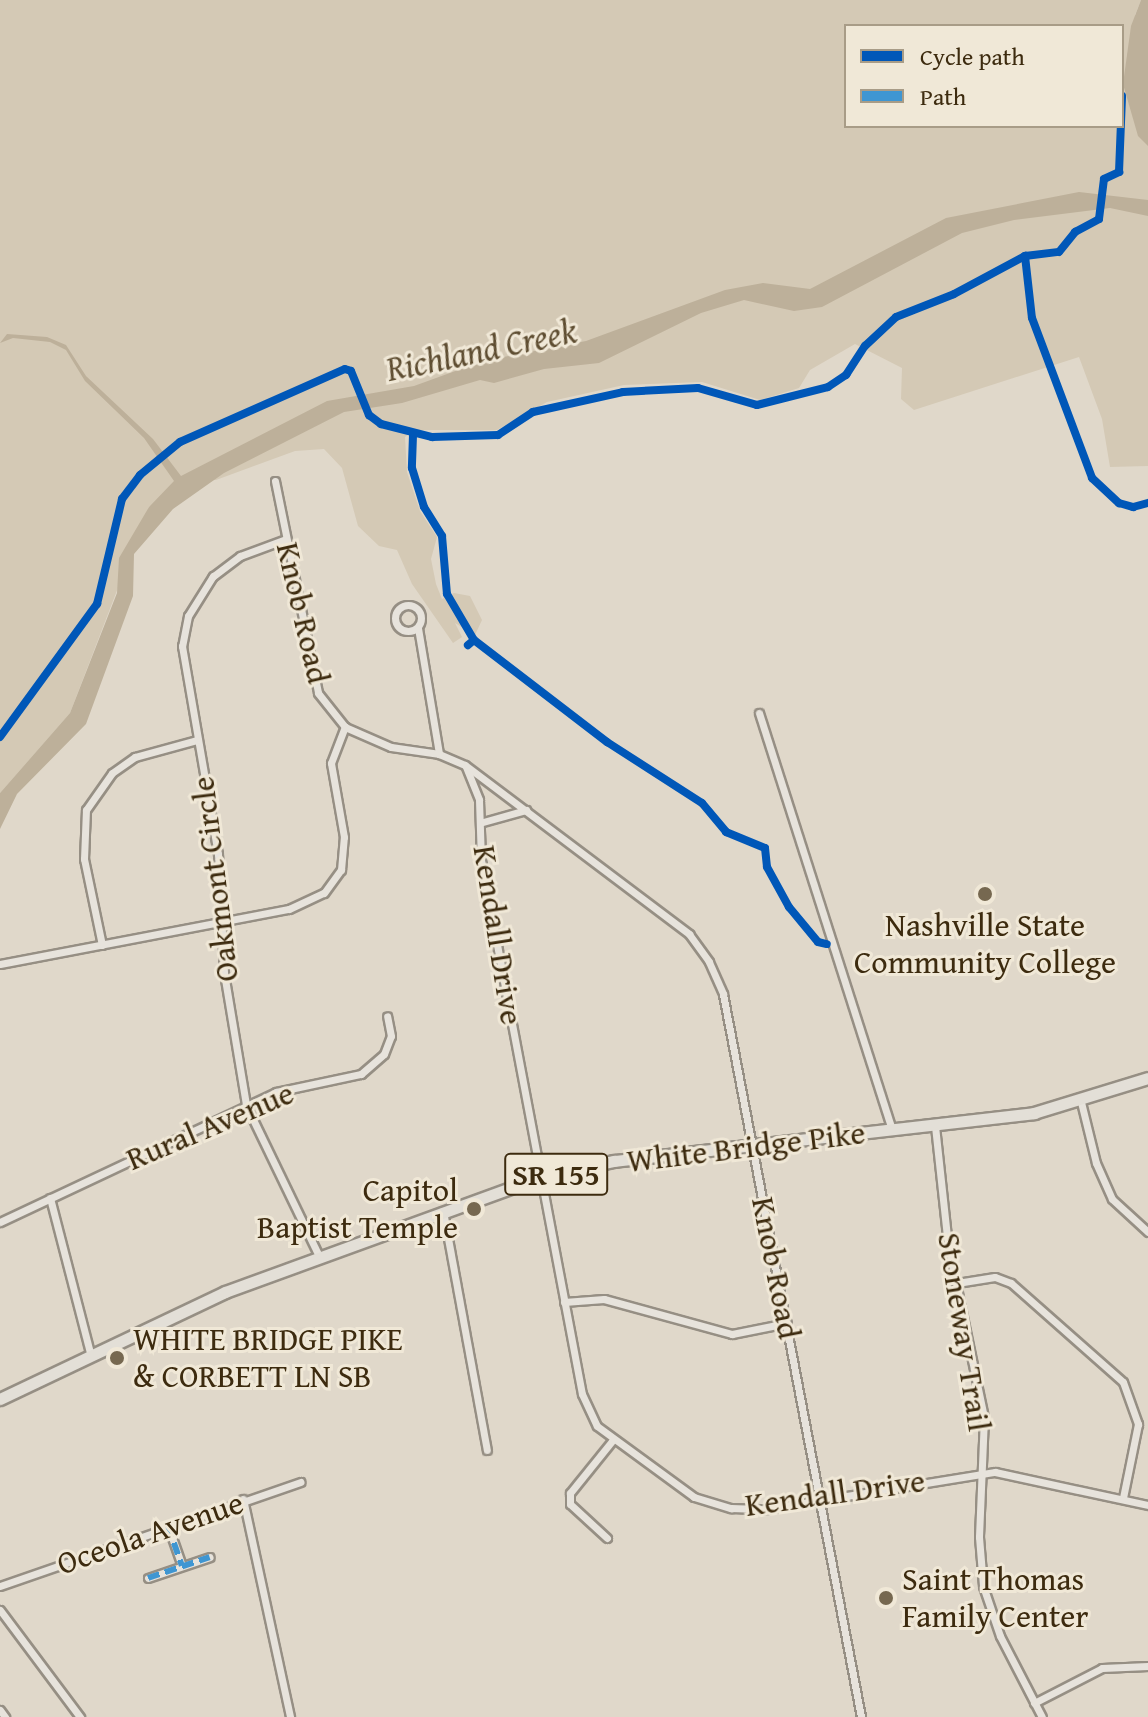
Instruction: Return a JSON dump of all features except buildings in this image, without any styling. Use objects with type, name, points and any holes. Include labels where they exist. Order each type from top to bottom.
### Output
[{"type":"main road","name":"White Bridge Pike","points":[[0,1399],[225,1292],[541,1177],[614,1161],[935,1126],[1081,1102],[1148,1078]]},
{"type":"street","name":"Knob Road","points":[[275,481],[318,693],[345,727],[391,747],[439,754],[465,765],[689,934],[709,962],[723,994],[861,1717]]},
{"type":"street","name":"Oakmont Circle","points":[[286,539],[225,566],[188,616],[183,667],[218,854],[220,922],[246,1105],[319,1256]]},
{"type":"street","points":[[418,628],[439,754]]},
{"type":"street","points":[[759,713],[892,1130]]},
{"type":"street","points":[[0,964],[308,903],[324,893],[341,870],[344,837],[331,763],[345,727]]},
{"type":"street","points":[[102,945],[84,859],[86,810],[112,773],[135,757],[197,740]]},
{"type":"street","name":"Kendall Drive","points":[[465,765],[483,822],[481,860],[582,1394],[597,1426],[612,1441],[694,1497],[713,1505],[766,1509],[982,1473],[1012,1474],[1148,1505]]},
{"type":"street","points":[[483,822],[526,810]]},
{"type":"street","name":"Rural Avenue","points":[[0,1222],[292,1086],[361,1074],[384,1054],[391,1036],[387,1016]]},
{"type":"street","points":[[1081,1102],[1112,1199],[1148,1232]]},
{"type":"street","name":"Stoneway Trail","points":[[935,1126],[957,1283],[984,1417],[983,1586],[1000,1636],[1042,1717]]},
{"type":"street","points":[[50,1198],[91,1357]]},
{"type":"street","points":[[443,1211],[487,1450]]},
{"type":"street","points":[[957,1283],[995,1277],[1011,1283],[1123,1382],[1138,1424],[1123,1498]]},
{"type":"street","points":[[564,1302],[604,1299],[732,1334],[787,1323]]},
{"type":"street","points":[[607,1538],[570,1504],[570,1493],[612,1441]]},
{"type":"street","name":"Oceola Avenue","points":[[0,1586],[243,1499],[300,1482]]},
{"type":"street","points":[[243,1499],[290,1717]]},
{"type":"street","points":[[168,1526],[182,1566]]},
{"type":"street","points":[[148,1578],[210,1557]]},
{"type":"street","points":[[0,1610],[80,1717]]},
{"type":"street","points":[[1034,1703],[1102,1668],[1148,1666]]},
{"type":"street","points":[[0,1710],[5,1717]]},
{"type":"shaded area","points":[[0,0],[1141,0],[1135,15],[1148,23],[1148,466],[1110,467],[1102,419],[1079,357],[914,410],[901,399],[902,368],[855,344],[810,370],[799,388],[760,400],[702,382],[624,385],[547,402],[497,430],[414,430],[405,437],[407,472],[420,511],[437,537],[431,559],[436,584],[442,599],[454,593],[470,596],[482,620],[475,635],[455,623],[462,637],[453,643],[412,584],[397,550],[379,546],[358,526],[342,468],[324,449],[295,451],[216,480],[182,481],[149,507],[70,713],[0,793]]},
{"type":"shaded area","points":[[1141,0],[1148,0],[1148,146],[1138,136],[1124,87],[1131,26]]},
{"type":"shaded area","points":[[1079,192],[1148,200],[1148,216],[1110,208],[1014,220],[962,233],[822,307],[794,311],[744,300],[701,313],[599,363],[544,369],[494,383],[480,380],[402,403],[344,412],[224,473],[173,509],[134,554],[133,596],[86,724],[17,794],[0,829],[0,793],[70,713],[117,593],[119,558],[149,507],[174,481],[144,438],[85,381],[66,350],[50,342],[13,338],[0,343],[7,334],[47,337],[66,345],[86,376],[153,439],[181,476],[327,401],[414,386],[483,361],[586,341],[725,290],[763,283],[810,289],[946,218]]},
{"type":"marked path","points":[[168,1526],[182,1566]]},
{"type":"marked path","points":[[148,1578],[210,1557]]},
{"type":"cycle path","points":[[0,737],[97,604],[122,499],[140,475],[180,442],[345,369],[351,371],[369,415],[381,424],[432,437],[498,435],[533,412],[623,392],[698,388],[757,405],[828,387],[846,375],[865,346],[896,317],[954,294],[1025,256],[1059,252],[1075,232],[1099,219],[1104,179],[1119,172],[1121,128]]},
{"type":"cycle path","points":[[1025,256],[1032,318],[1092,478],[1119,503],[1133,507],[1148,503]]},
{"type":"cycle path","points":[[413,435],[412,468],[424,507],[442,536],[447,594],[474,640],[468,645]]},
{"type":"cycle path","points":[[474,640],[607,742],[702,803],[726,832],[765,848],[767,867],[789,907],[818,942],[827,944]]},
{"type":"place","name":"Nashville State Community College","points":[[985,894]]},
{"type":"place","name":"Capitol Baptist Temple","points":[[474,1209]]},
{"type":"place","name":"WHITE BRIDGE PIKE & CORBETT LN SB","points":[[117,1358]]},
{"type":"place","name":"Saint Thomas Family Center","points":[[886,1598]]},
{"type":"water label","name":"Richland Creek","points":[[481,349]]}]
